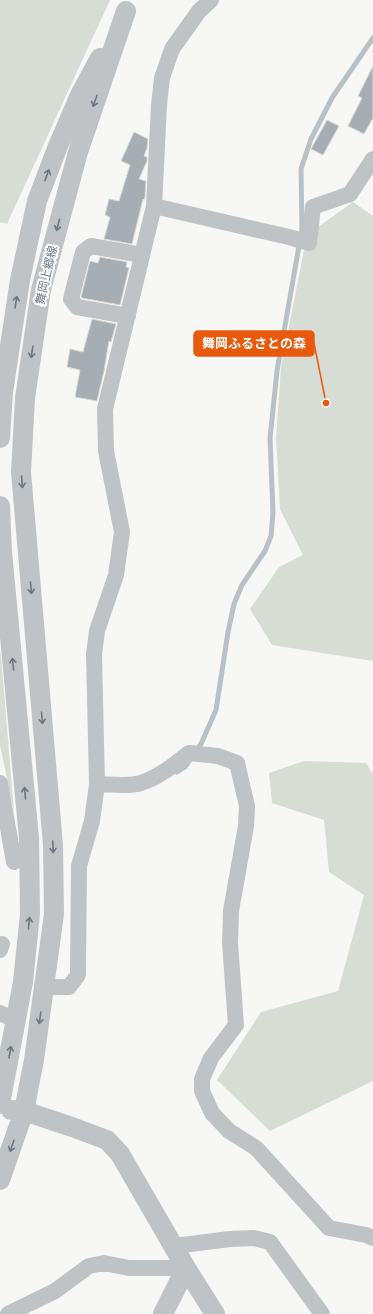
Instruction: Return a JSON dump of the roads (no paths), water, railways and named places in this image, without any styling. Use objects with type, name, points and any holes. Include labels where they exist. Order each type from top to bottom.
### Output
[{"type":"street","points":[[45,987],[69,987],[78,975],[79,866],[92,821],[97,784],[94,654],[97,631],[116,575],[122,532],[106,451],[105,409],[154,206],[159,105],[162,78],[172,49],[200,11],[211,0]]},
{"type":"street","name":"舞岡上郷線","points":[[0,438],[3,392],[19,287],[37,201],[58,146],[80,95],[129,5]]},
{"type":"street","name":"舞岡上郷線","points":[[0,1180],[24,1111],[34,1060],[54,914],[53,846],[21,472],[25,398],[41,290],[78,152],[129,5]]},
{"type":"street","points":[[154,206],[309,243],[313,207],[350,194],[373,160]]},
{"type":"street","points":[[128,316],[77,307],[71,299],[83,252],[91,246],[142,255]]},
{"type":"street","points":[[0,506],[5,638],[29,838],[30,914],[23,982],[8,1017],[0,1104]]},
{"type":"street","points":[[1,552],[27,550]]},
{"type":"street","points":[[97,784],[141,783],[168,770],[188,753],[218,756],[237,763],[246,806],[246,826],[231,910],[230,942],[236,1025],[211,1058],[202,1079],[202,1091],[212,1113],[229,1131],[256,1148],[329,1228],[366,1234],[373,1238]]},
{"type":"street","points":[[0,783],[14,862]]},
{"type":"street","points":[[0,1110],[24,1111],[72,1126],[107,1140],[120,1154],[214,1314]]},
{"type":"street","points":[[174,1246],[230,1239],[254,1238],[270,1242],[322,1314]]},
{"type":"street","points":[[8,1314],[55,1291],[89,1266],[104,1262],[128,1268],[186,1268]]},
{"type":"street","points":[[163,1314],[186,1268]]},
{"type":"waterway","points":[[196,750],[201,744],[216,710],[228,632],[234,604],[242,585],[265,551],[271,536],[273,513],[270,438],[277,371],[302,229],[301,169],[311,139],[332,98],[373,38]]},
{"type":"waterway","points":[[177,772],[185,767],[190,760]]},
{"type":"place","name":"舞岡ふるさとの森","points":[[326,403]]}]
